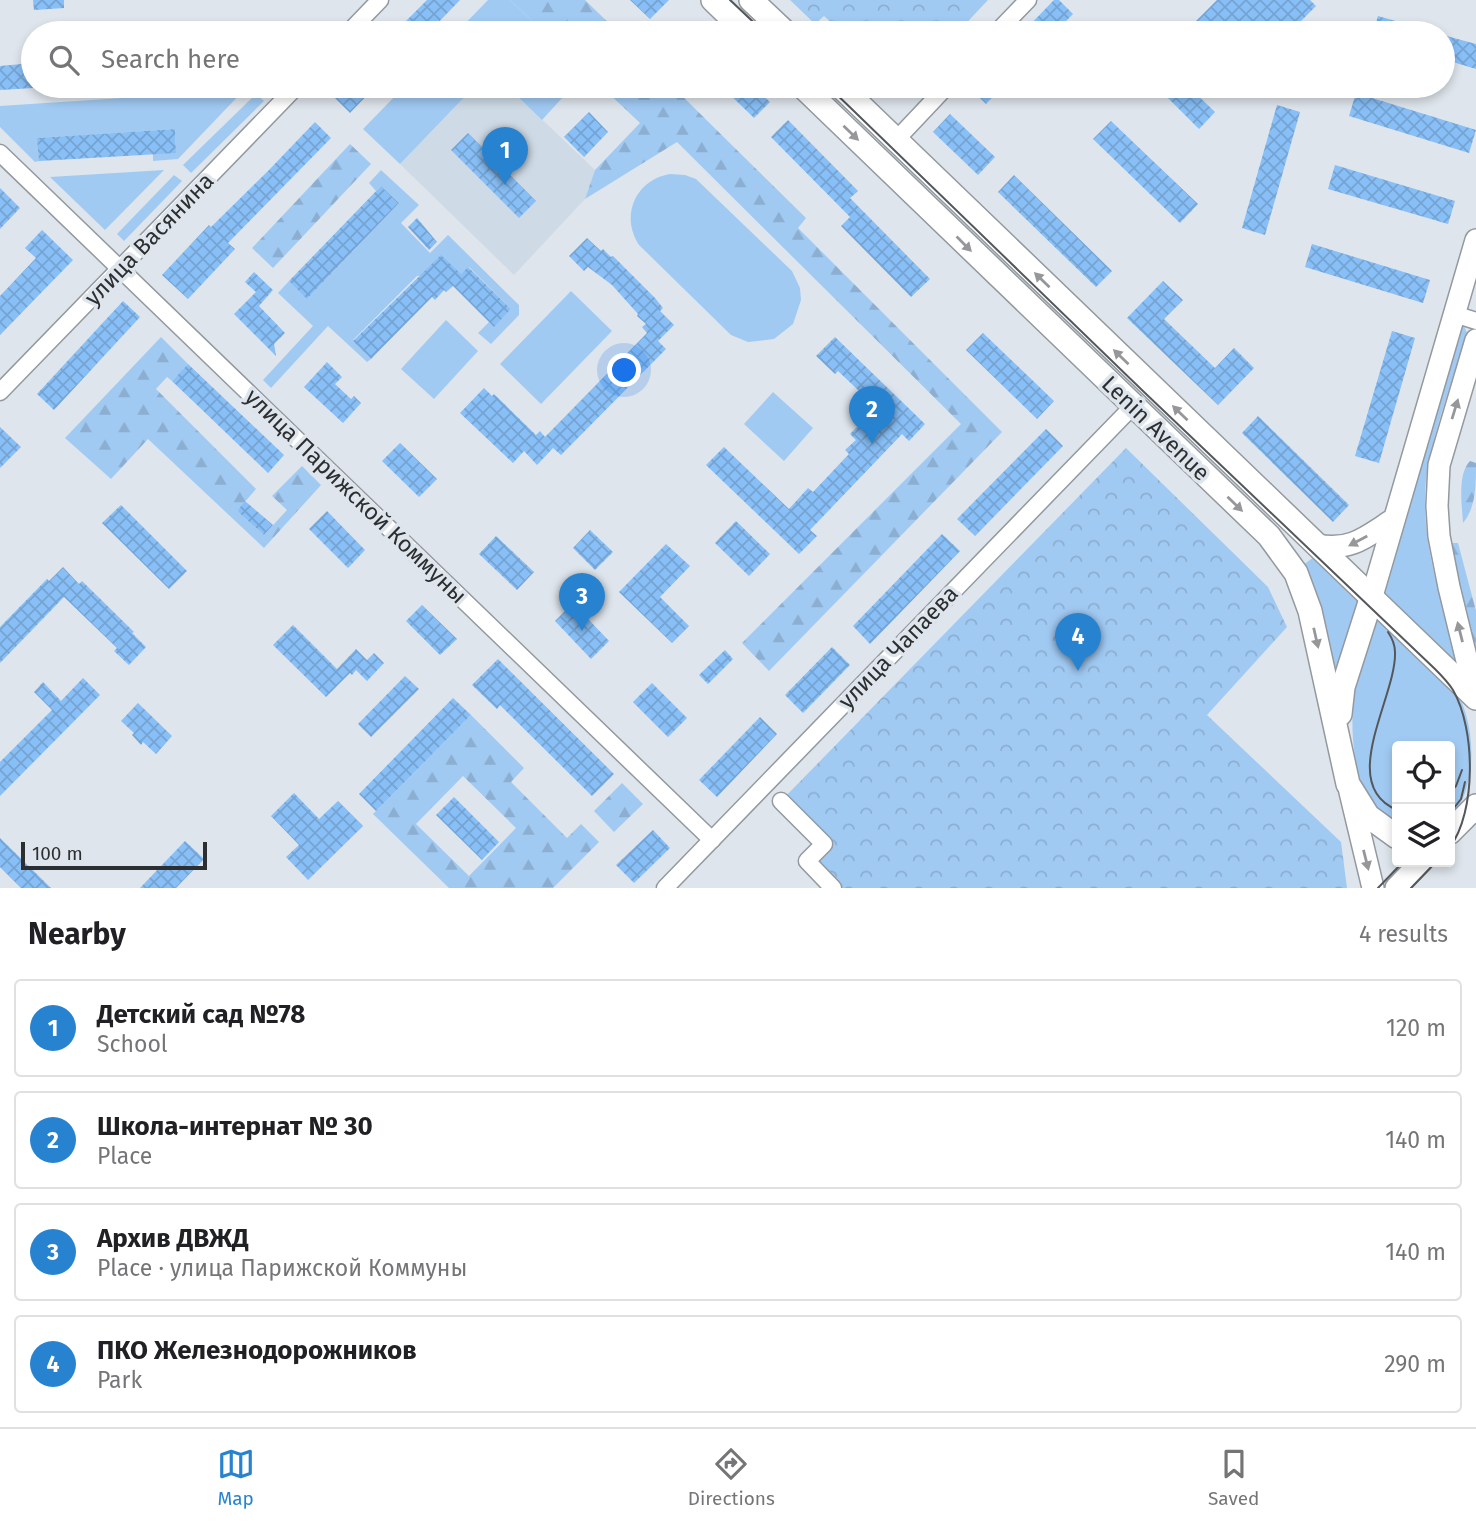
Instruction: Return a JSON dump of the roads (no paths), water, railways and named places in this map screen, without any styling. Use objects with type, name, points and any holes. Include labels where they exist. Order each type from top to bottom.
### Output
[{"type":"highway","points":[[713,0],[735,21]]},
{"type":"highway","points":[[751,0],[773,21]]},
{"type":"highway","name":"Lenin Avenue","points":[[814,98],[1269,536],[1290,564],[1310,611],[1348,784],[1368,816],[1392,833]]},
{"type":"highway","name":"Lenin Avenue","points":[[852,98],[1476,698]]},
{"type":"highway","points":[[1133,406],[1151,385]]},
{"type":"highway","points":[[1338,734],[1343,687],[1372,596]]},
{"type":"highway","points":[[1455,827],[1474,806]]},
{"type":"main road","points":[[1372,596],[1476,240]]},
{"type":"main road","points":[[1476,341],[1439,465],[1437,506],[1439,537],[1449,587],[1476,698]]},
{"type":"main road","points":[[1317,545],[1330,548],[1353,545],[1394,519]]},
{"type":"main road","points":[[1348,784],[1373,888]]},
{"type":"main road","points":[[1396,888],[1416,867]]},
{"type":"street","points":[[360,21],[380,0]]},
{"type":"street","points":[[1008,21],[1028,0]]},
{"type":"street","name":"улица Васянина","points":[[0,392],[285,98]]},
{"type":"street","points":[[896,140],[936,98]]},
{"type":"street","name":"улица Парижской Коммуны","points":[[0,153],[712,839]]},
{"type":"street","points":[[1454,314],[1476,321]]},
{"type":"street","name":"улица Чапаева","points":[[665,888],[1133,406]]},
{"type":"street","points":[[781,801],[824,844],[807,861],[833,888]]},
{"type":"tram line","points":[[730,0],[752,21]]},
{"type":"tram line","points":[[840,98],[1447,681],[1461,707],[1469,748],[1470,770],[1465,813],[1455,839]]},
{"type":"tram line","points":[[1388,632],[1395,649],[1393,670],[1370,761],[1371,781],[1379,798],[1392,807]]},
{"type":"tram line","points":[[1455,787],[1462,770]]},
{"type":"tram line","points":[[1455,807],[1461,799],[1465,782]]},
{"type":"tram line","points":[[1378,888],[1398,867]]},
{"type":"tram line","points":[[1411,888],[1431,867]]},
{"type":"place","name":"Детский сад №78","points":[[505,185]]},
{"type":"place","name":"Школа-интернат № 30","points":[[872,444]]},
{"type":"place","name":"Архив ДВЖД","points":[[582,631]]},
{"type":"place","name":"ПКО Железнодорожников","points":[[1078,671]]}]
